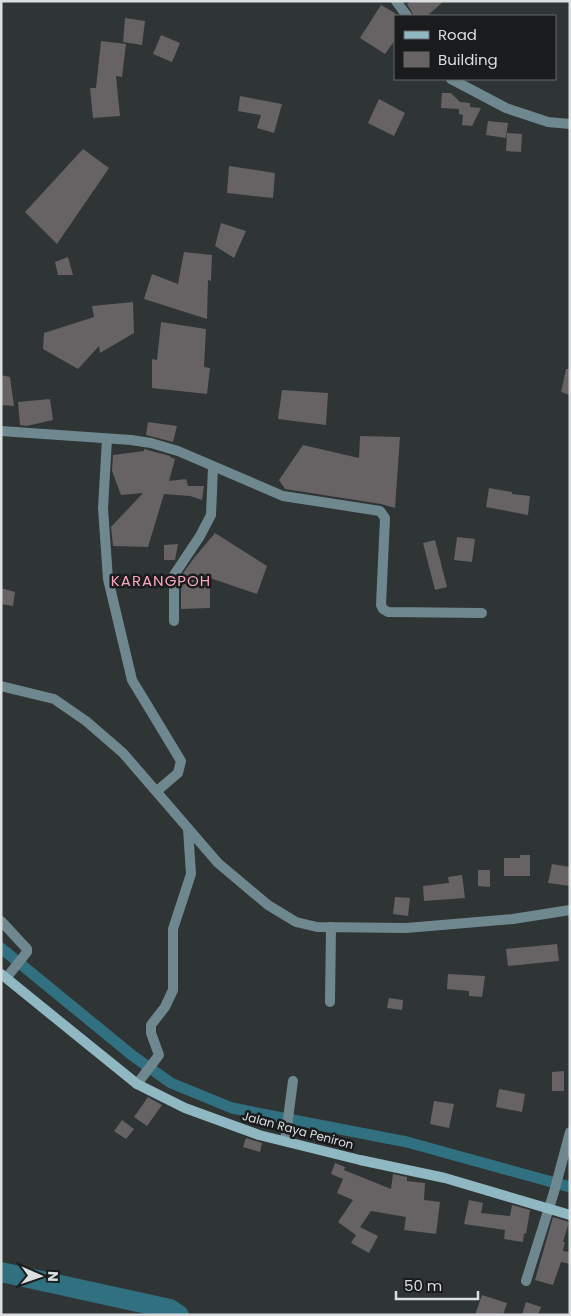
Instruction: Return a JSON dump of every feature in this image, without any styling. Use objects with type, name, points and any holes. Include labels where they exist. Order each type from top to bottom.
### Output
[{"type":"main road","name":"Jalan Raya Peniron","points":[[4,976],[138,1084],[186,1108],[259,1135],[445,1178],[570,1215]]},
{"type":"street","points":[[396,1],[406,15]]},
{"type":"street","points":[[453,80],[506,108],[548,122],[570,124]]},
{"type":"street","points":[[1,431],[151,443],[178,451],[284,496],[380,510],[385,518],[381,605],[383,609],[388,612],[482,613]]},
{"type":"street","points":[[107,439],[103,508],[108,579],[132,680],[181,761],[178,772],[157,792]]},
{"type":"street","points":[[174,621],[174,575],[200,536],[211,515],[213,467]]},
{"type":"street","points":[[1,686],[54,699],[69,708],[123,753],[218,863],[268,905],[296,922],[317,927],[406,928],[513,918],[570,910]]},
{"type":"street","points":[[138,1084],[158,1057],[150,1031],[151,1025],[167,1004],[173,990],[173,928],[192,874],[188,829]]},
{"type":"street","points":[[1,921],[27,949],[14,967],[4,976]]},
{"type":"street","points":[[330,1002],[331,927]]},
{"type":"street","points":[[285,1142],[293,1081]]},
{"type":"street","points":[[526,1281],[554,1192],[570,1132]]},
{"type":"building","points":[[411,1],[444,1],[428,15],[413,15],[407,4]]},
{"type":"building","points":[[381,5],[395,13],[394,41],[385,54],[360,38]]},
{"type":"building","points":[[125,18],[145,21],[142,45],[123,42]]},
{"type":"building","points":[[161,35],[180,43],[172,62],[153,54]]},
{"type":"building","points":[[101,41],[126,44],[122,77],[116,76],[120,116],[93,118],[90,88],[96,88]]},
{"type":"building","points":[[442,93],[451,93],[460,102],[470,103],[470,107],[481,108],[472,126],[462,125],[463,115],[459,114],[459,109],[441,108]]},
{"type":"building","points":[[240,96],[282,104],[274,133],[257,128],[261,115],[238,111]]},
{"type":"building","points":[[379,99],[405,113],[394,136],[368,123]]},
{"type":"building","points":[[488,121],[508,123],[506,138],[486,135]]},
{"type":"building","points":[[507,133],[522,134],[521,152],[506,151]]},
{"type":"building","points":[[83,149],[109,168],[57,244],[25,212]]},
{"type":"building","points":[[229,166],[275,173],[273,198],[227,193]]},
{"type":"building","points":[[221,223],[246,231],[234,258],[215,246]]},
{"type":"building","points":[[184,252],[212,255],[211,281],[208,280],[207,319],[144,299],[152,274],[178,284]]},
{"type":"building","points":[[68,257],[73,275],[58,275],[55,262]]},
{"type":"building","points":[[133,302],[134,333],[100,353],[99,346],[78,369],[43,349],[44,333],[94,317],[92,306]]},
{"type":"building","points":[[161,322],[206,329],[204,367],[210,368],[207,394],[152,388],[152,359],[157,360]]},
{"type":"building","points":[[566,369],[570,369],[570,395],[561,392]]},
{"type":"building","points":[[1,375],[10,377],[14,406],[1,405]]},
{"type":"building","points":[[282,390],[328,393],[326,425],[278,419]]},
{"type":"building","points":[[50,399],[53,420],[27,426],[20,425],[18,402]]},
{"type":"building","points":[[148,422],[177,426],[173,442],[146,435]]},
{"type":"building","points":[[360,436],[400,437],[395,508],[381,504],[285,489],[279,480],[303,445],[359,458]]},
{"type":"building","points":[[144,449],[175,459],[169,481],[186,479],[188,486],[204,486],[202,500],[190,496],[164,494],[148,547],[113,546],[111,527],[143,493],[121,495],[112,471],[113,455],[144,451]]},
{"type":"building","points":[[489,488],[530,496],[528,515],[486,507]]},
{"type":"building","points":[[215,533],[267,566],[257,594],[210,578],[210,608],[181,609],[181,576]]},
{"type":"building","points":[[457,537],[475,539],[472,562],[454,560]]},
{"type":"building","points":[[435,540],[447,587],[435,590],[423,543]]},
{"type":"building","points":[[178,544],[175,560],[164,560],[164,545]]},
{"type":"building","points":[[1,588],[15,592],[13,606],[1,604]]},
{"type":"building","points":[[520,855],[530,855],[530,876],[504,876],[504,858],[520,858]]},
{"type":"building","points":[[552,864],[570,867],[570,886],[548,883]]},
{"type":"building","points":[[478,870],[490,870],[490,887],[478,886]]},
{"type":"building","points":[[462,875],[465,898],[424,901],[423,886],[449,883],[448,877]]},
{"type":"building","points":[[395,897],[410,898],[408,916],[393,914]]},
{"type":"building","points":[[557,944],[559,961],[508,966],[506,949]]},
{"type":"building","points":[[448,974],[485,976],[482,997],[469,996],[469,991],[447,989]]},
{"type":"building","points":[[389,998],[403,1000],[402,1010],[387,1008]]},
{"type":"building","points":[[564,1071],[564,1091],[552,1091],[552,1072]]},
{"type":"building","points":[[499,1089],[525,1094],[522,1112],[496,1107]]},
{"type":"building","points":[[148,1097],[162,1105],[147,1126],[134,1117]]},
{"type":"building","points":[[434,1101],[454,1104],[449,1128],[430,1124]]},
{"type":"building","points":[[122,1120],[134,1129],[126,1139],[114,1131]]},
{"type":"building","points":[[246,1138],[262,1143],[260,1152],[243,1147]]},
{"type":"building","points":[[335,1163],[345,1167],[344,1170],[391,1189],[393,1174],[407,1177],[407,1181],[425,1183],[424,1200],[440,1202],[436,1234],[404,1230],[406,1217],[371,1211],[360,1227],[378,1236],[369,1253],[351,1243],[356,1235],[338,1222],[353,1200],[337,1193],[343,1179],[331,1174]]},
{"type":"building","points":[[469,1200],[483,1203],[481,1213],[510,1216],[512,1205],[530,1210],[523,1242],[504,1239],[505,1230],[464,1224]]},
{"type":"building","points":[[553,1217],[569,1222],[563,1242],[565,1242],[563,1251],[570,1252],[570,1264],[561,1262],[553,1285],[535,1280]]},
{"type":"building","points":[[482,1295],[507,1303],[503,1315],[475,1315]]},
{"type":"building","points":[[526,1302],[541,1307],[538,1315],[522,1315]]},
{"type":"waterway","points":[[1,948],[133,1056],[171,1083],[232,1108],[407,1142],[570,1187]]},
{"type":"waterway","points":[[1,1272],[170,1309],[179,1315]]},
{"type":"district","name":"KARANGPOH","points":[[161,580]]}]
